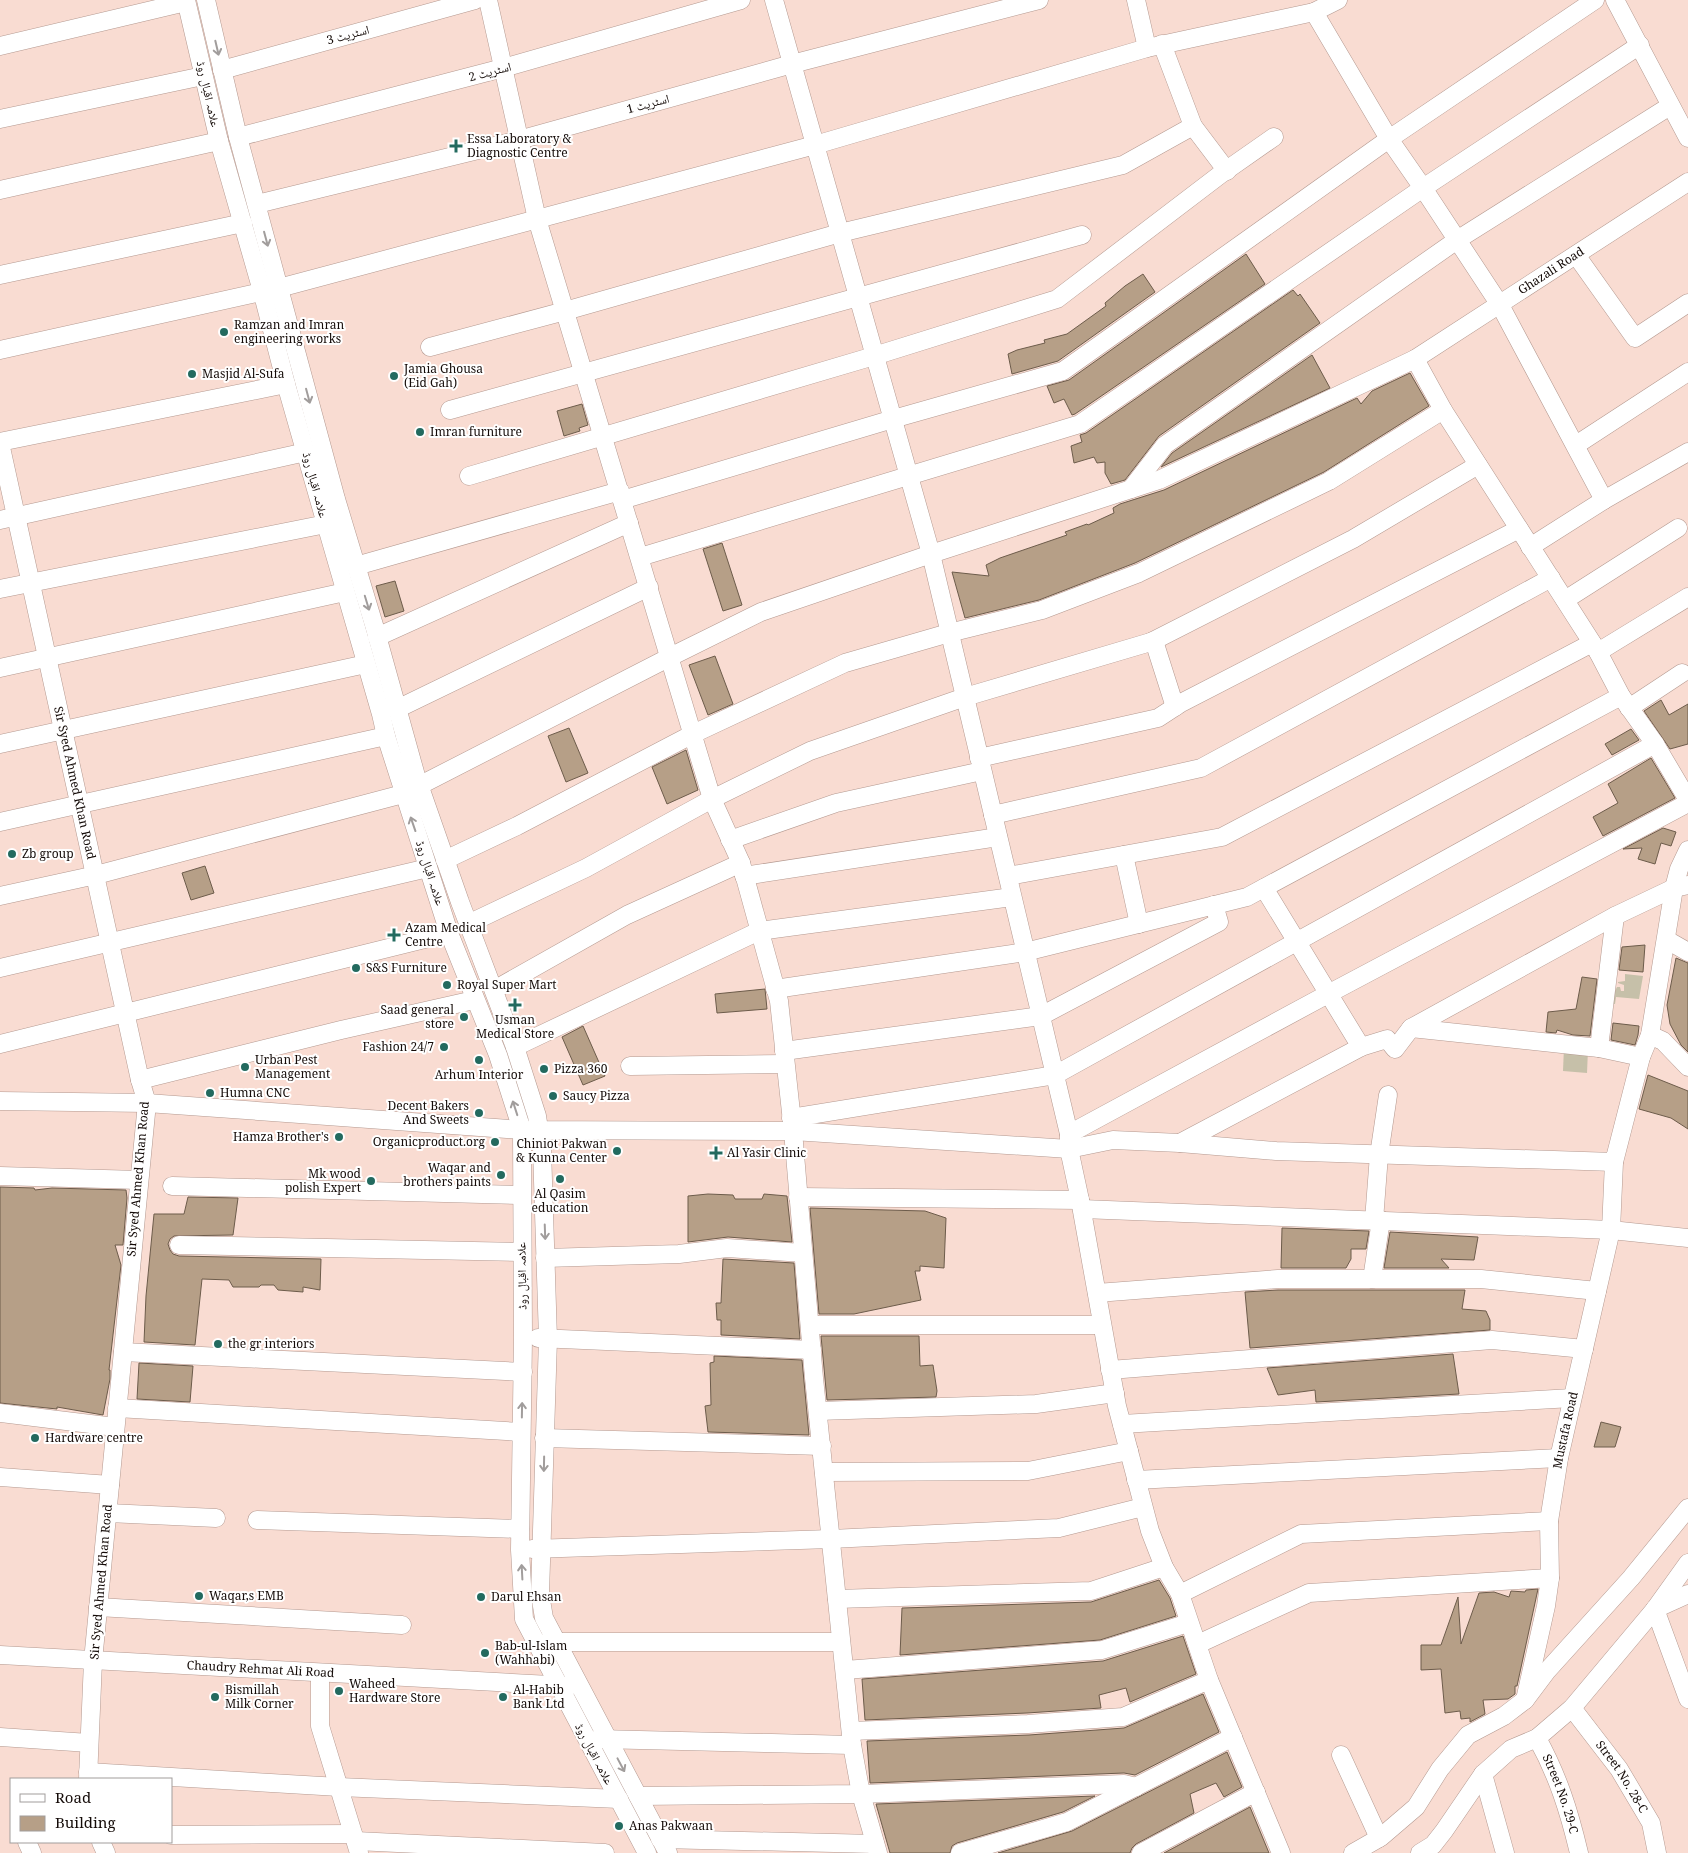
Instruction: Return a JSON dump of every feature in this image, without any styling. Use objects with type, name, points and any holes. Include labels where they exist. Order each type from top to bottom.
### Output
[{"type":"street","name":"علامہ اقبال روڈ","points":[[206,0],[238,137],[256,204],[286,384],[403,794],[449,932],[474,1000],[498,1055],[522,1130],[523,1372],[520,1550],[524,1619],[647,1853]]},
{"type":"street","name":"اسٹریٹ 3","points":[[222,70],[475,0]]},
{"type":"street","points":[[488,0],[538,219],[712,799],[742,870],[779,1001],[841,1642],[852,1738],[861,1794],[876,1848],[664,1846]]},
{"type":"street","name":"اسٹریٹ 2","points":[[238,137],[503,68],[741,0]]},
{"type":"street","points":[[774,0],[931,554],[1055,1075],[1081,1204],[1110,1370],[1143,1507],[1164,1567],[1180,1594],[1209,1680],[1256,1792],[1278,1852]]},
{"type":"street","name":"اسٹریٹ 1","points":[[256,204],[519,140],[792,64],[1039,0]]},
{"type":"street","points":[[1136,0],[1154,46],[1193,126],[1227,170]]},
{"type":"street","points":[[0,350],[270,290],[815,145],[1154,46],[1314,12],[1338,0]]},
{"type":"street","points":[[356,566],[621,495],[1063,371],[1388,139],[1595,0]]},
{"type":"street","points":[[1615,0],[1688,138]]},
{"type":"street","name":"علامہ اقبال روڈ","points":[[186,1],[218,141],[243,223],[270,290],[336,499],[420,786],[468,924],[515,1047],[537,1116],[540,1131],[548,1339],[540,1594],[542,1607],[544,1618],[556,1642],[664,1846]]},
{"type":"street","points":[[0,46],[186,1]]},
{"type":"street","points":[[1314,12],[1388,139],[1424,188],[1500,305],[1604,500]]},
{"type":"street","points":[[640,557],[1080,424],[1424,188],[1640,45]]},
{"type":"street","points":[[0,119],[203,76]]},
{"type":"street","points":[[1131,489],[1165,445],[1456,240],[1670,106]]},
{"type":"street","points":[[430,347],[565,311],[840,232],[1123,165],[1193,126]]},
{"type":"street","points":[[469,476],[874,356],[1057,299],[1227,170],[1274,137]]},
{"type":"street","points":[[0,190],[218,141]]},
{"type":"street","name":"Ghazali Road","points":[[0,896],[96,875],[403,794],[761,612],[931,554],[1159,480],[1415,359],[1688,182]]},
{"type":"street","points":[[0,274],[243,223]]},
{"type":"street","points":[[450,410],[1082,235]]},
{"type":"street","points":[[1576,255],[1635,338],[1688,303]]},
{"type":"street","points":[[1415,359],[1443,410],[1595,648],[1625,702],[1655,744],[1685,804]]},
{"type":"street","points":[[1576,445],[1688,372]]},
{"type":"street","points":[[0,442],[286,384]]},
{"type":"street","points":[[445,860],[517,826],[693,734],[845,663],[949,633],[1042,610],[1139,573],[1329,481],[1443,410]]},
{"type":"street","name":"Sir Syed Ahmed Khan Road","points":[[0,442],[8,518],[31,582],[140,1080],[147,1102],[93,1661],[88,1776]]},
{"type":"street","points":[[8,518],[306,452]]},
{"type":"street","points":[[1530,547],[1604,500],[1688,452]]},
{"type":"street","points":[[1149,643],[1353,539],[1478,465]]},
{"type":"street","points":[[376,637],[629,523]]},
{"type":"street","points":[[0,589],[326,524]]},
{"type":"street","points":[[1565,600],[1678,528]]},
{"type":"street","points":[[730,840],[836,803],[1158,718],[1175,707],[1518,529]]},
{"type":"street","points":[[993,815],[1201,768],[1551,578]]},
{"type":"street","points":[[397,708],[649,587]]},
{"type":"street","points":[[0,668],[345,592]]},
{"type":"street","points":[[1008,876],[1222,837],[1595,648],[1688,597]]},
{"type":"street","points":[[468,924],[586,868],[712,799],[810,751],[965,697],[1154,641],[1175,707]]},
{"type":"street","points":[[0,744],[366,664]]},
{"type":"street","points":[[775,989],[1026,952],[1247,897],[1682,673]]},
{"type":"street","points":[[0,822],[386,736]]},
{"type":"street","points":[[792,1124],[1055,1075],[1655,744]]},
{"type":"street","points":[[1530,886],[1685,804]]},
{"type":"street","points":[[1069,1142],[1328,994],[1685,804]]},
{"type":"street","points":[[494,990],[627,914],[742,870],[998,836]]},
{"type":"street","name":"Mustafa Road","points":[[1526,1700],[1550,1578],[1549,1521],[1559,1458],[1611,1230],[1614,1162],[1641,1057],[1650,1035],[1667,940],[1681,886],[1679,869],[1688,850]]},
{"type":"street","points":[[1124,855],[1139,924]]},
{"type":"street","points":[[0,968],[428,868]]},
{"type":"street","points":[[1180,1143],[1361,1047],[1387,1039],[1395,1049],[1411,1028],[1615,916],[1681,886]]},
{"type":"street","points":[[1264,888],[1361,1047]]},
{"type":"street","points":[[515,1047],[759,931],[1012,897]]},
{"type":"street","points":[[630,1066],[785,1058],[1041,1016],[1219,922],[1214,906]]},
{"type":"street","points":[[1599,1048],[1615,916]]},
{"type":"street","points":[[0,1044],[449,932]]},
{"type":"street","points":[[1667,940],[1688,952]]},
{"type":"street","points":[[140,1080],[341,1030],[474,1000]]},
{"type":"street","points":[[1411,1028],[1599,1048],[1641,1057]]},
{"type":"street","points":[[1650,1035],[1663,1041],[1688,1067]]},
{"type":"street","points":[[1372,1279],[1378,1220],[1380,1155],[1388,1095]]},
{"type":"street","points":[[0,1101],[147,1102],[540,1131],[792,1124],[1069,1142],[1113,1140],[1180,1143],[1276,1151],[1614,1162]]},
{"type":"street","points":[[0,1176],[139,1180]]},
{"type":"street","points":[[172,1186],[521,1195]]},
{"type":"street","points":[[798,1197],[1081,1204],[1611,1230],[1688,1238]]},
{"type":"street","points":[[179,1245],[522,1252]]},
{"type":"street","points":[[545,1258],[679,1254],[727,1248],[803,1253]]},
{"type":"street","points":[[1097,1293],[1278,1279],[1481,1279],[1597,1291]]},
{"type":"street","points":[[810,1325],[1102,1325]]},
{"type":"street","points":[[523,1338],[812,1350]]},
{"type":"street","points":[[1110,1370],[1492,1340],[1584,1349]]},
{"type":"street","points":[[123,1352],[523,1372]]},
{"type":"street","points":[[818,1411],[1036,1404],[1115,1393]]},
{"type":"street","points":[[1122,1424],[1572,1398]]},
{"type":"street","points":[[117,1408],[522,1432]]},
{"type":"street","points":[[0,1413],[116,1427]]},
{"type":"street","points":[[544,1438],[822,1446]]},
{"type":"street","points":[[824,1472],[1028,1471],[1129,1451]]},
{"type":"street","points":[[1136,1480],[1559,1458]]},
{"type":"street","points":[[0,1477],[110,1485]]},
{"type":"street","points":[[520,1550],[831,1539],[1059,1528],[1143,1507]]},
{"type":"street","points":[[1353,1853],[1380,1838],[1416,1806],[1440,1769],[1468,1735],[1504,1716],[1526,1700],[1546,1672],[1631,1578],[1688,1508]]},
{"type":"street","points":[[108,1513],[216,1518]]},
{"type":"street","points":[[257,1520],[520,1529]]},
{"type":"street","points":[[1180,1594],[1301,1534],[1549,1521]]},
{"type":"street","points":[[1430,1850],[1483,1774],[1511,1749],[1537,1738],[1572,1708],[1655,1609],[1688,1563]]},
{"type":"street","points":[[837,1599],[1091,1591],[1164,1567]]},
{"type":"street","points":[[1198,1644],[1308,1593],[1550,1578]]},
{"type":"street","points":[[1655,1609],[1688,1594]]},
{"type":"street","points":[[98,1607],[402,1625]]},
{"type":"street","points":[[1655,1609],[1688,1699]]},
{"type":"street","points":[[845,1670],[1102,1650],[1182,1625],[1188,1621]]},
{"type":"street","points":[[536,1642],[841,1642]]},
{"type":"street","name":"Chaudry Rehmat Ali Road","points":[[0,1655],[559,1686],[579,1685]]},
{"type":"street","points":[[320,1673],[320,1726],[356,1843]]},
{"type":"street","points":[[586,1740],[606,1738],[852,1738],[1123,1717],[1209,1680]]},
{"type":"street","name":"Street No. 28-C","points":[[1572,1708],[1619,1769],[1651,1822],[1656,1853]]},
{"type":"street","points":[[0,1737],[89,1743]]},
{"type":"street","points":[[960,1853],[1067,1822],[1233,1737]]},
{"type":"street","name":"Street No. 29-C","points":[[1537,1738],[1553,1767],[1570,1815],[1579,1853]]},
{"type":"street","points":[[1341,1755],[1380,1838]]},
{"type":"street","points":[[1483,1774],[1506,1853]]},
{"type":"street","points":[[88,1776],[138,1778]]},
{"type":"street","points":[[172,1779],[619,1800]]},
{"type":"street","points":[[638,1796],[861,1794],[1124,1784],[1136,1787]]},
{"type":"street","points":[[1142,1853],[1256,1792]]},
{"type":"street","points":[[172,1835],[605,1853]]},
{"type":"shaded area","points":[[1625,974],[1643,976],[1639,999],[1616,997],[1615,1004],[1610,1004],[1612,991],[1620,987],[1621,991],[1624,991],[1624,985],[1618,982],[1625,981]]},
{"type":"shaded area","points":[[1564,1047],[1588,1049],[1587,1073],[1563,1071]]},
{"type":"building","points":[[1246,254],[1265,284],[1075,414],[1072,415],[1064,399],[1054,403],[1047,386],[1069,380]]},
{"type":"building","points":[[1143,274],[1155,292],[1058,361],[1012,374],[1008,354],[1045,343],[1044,340],[1067,334],[1106,306],[1105,303]]},
{"type":"building","points":[[1293,290],[1298,296],[1300,294],[1320,323],[1159,436],[1125,480],[1111,484],[1105,473],[1105,462],[1097,463],[1094,457],[1074,463],[1071,446],[1082,442],[1080,435],[1086,433]]},
{"type":"building","points":[[1312,355],[1330,388],[1161,467],[1172,453]]},
{"type":"building","points":[[1410,373],[1429,406],[1324,472],[1135,563],[1039,600],[965,618],[952,572],[989,576],[986,565],[1000,558],[1067,535],[1065,532],[1088,525],[1114,513],[1113,508],[1120,504],[1164,490],[1357,398],[1361,404],[1372,391]]},
{"type":"building","points":[[582,404],[588,425],[579,428],[580,431],[564,436],[557,411]]},
{"type":"building","points":[[722,543],[742,605],[723,611],[703,549]]},
{"type":"building","points":[[395,581],[404,611],[385,617],[376,586]]},
{"type":"building","points":[[715,656],[733,704],[708,715],[689,665]]},
{"type":"building","points":[[1661,700],[1669,715],[1688,704],[1688,744],[1670,749],[1644,711]]},
{"type":"building","points":[[569,728],[588,773],[566,782],[548,736]]},
{"type":"building","points":[[1631,729],[1639,740],[1612,755],[1605,744]]},
{"type":"building","points":[[686,750],[698,790],[667,804],[652,767]]},
{"type":"building","points":[[1651,758],[1675,798],[1603,836],[1593,817],[1618,803],[1608,784]]},
{"type":"building","points":[[1663,828],[1676,832],[1671,846],[1661,843],[1655,864],[1638,859],[1642,848],[1623,849]]},
{"type":"building","points":[[205,866],[214,893],[191,900],[182,873]]},
{"type":"building","points":[[1645,945],[1643,972],[1619,970],[1622,947]]},
{"type":"building","points":[[1676,958],[1688,963],[1688,1052],[1681,1045],[1670,1024],[1667,1005]]},
{"type":"building","points":[[1582,977],[1597,979],[1590,1036],[1573,1035],[1557,1030],[1556,1033],[1546,1032],[1548,1012],[1576,1009]]},
{"type":"building","points":[[765,989],[767,1009],[717,1013],[715,994]]},
{"type":"building","points":[[1613,1023],[1639,1026],[1635,1045],[1611,1040]]},
{"type":"building","points":[[583,1026],[605,1076],[583,1085],[562,1037]]},
{"type":"building","points":[[1648,1075],[1688,1091],[1688,1129],[1671,1118],[1639,1109]]},
{"type":"building","points":[[0,1187],[34,1188],[35,1190],[52,1188],[126,1190],[123,1245],[115,1245],[121,1265],[109,1370],[110,1379],[103,1415],[57,1407],[57,1409],[0,1403]]},
{"type":"building","points":[[708,1194],[733,1195],[735,1199],[762,1199],[764,1194],[787,1196],[792,1242],[728,1237],[688,1242],[688,1196]]},
{"type":"building","points":[[188,1197],[238,1198],[233,1235],[174,1236],[168,1244],[173,1254],[179,1256],[321,1259],[320,1290],[303,1287],[303,1292],[278,1290],[274,1285],[233,1287],[229,1280],[202,1279],[195,1345],[144,1342],[146,1296],[154,1214],[184,1214]]},
{"type":"building","points":[[810,1208],[925,1211],[946,1218],[944,1268],[920,1266],[920,1271],[915,1271],[921,1300],[854,1314],[819,1314]]},
{"type":"building","points":[[1282,1228],[1369,1231],[1366,1249],[1351,1249],[1351,1259],[1346,1268],[1281,1268]]},
{"type":"building","points":[[1390,1232],[1478,1237],[1474,1260],[1441,1259],[1449,1268],[1384,1268]]},
{"type":"building","points":[[723,1259],[794,1263],[800,1339],[721,1335],[721,1320],[717,1320],[716,1303],[721,1303]]},
{"type":"building","points":[[1278,1290],[1465,1290],[1462,1309],[1486,1311],[1490,1320],[1490,1330],[1250,1348],[1245,1292]]},
{"type":"building","points":[[821,1336],[919,1336],[920,1366],[933,1365],[937,1391],[936,1397],[827,1400]]},
{"type":"building","points":[[1453,1354],[1459,1394],[1316,1402],[1315,1390],[1278,1395],[1267,1368]]},
{"type":"building","points":[[714,1356],[802,1360],[809,1435],[708,1432],[705,1406],[711,1405],[710,1363],[714,1362]]},
{"type":"building","points":[[139,1363],[193,1366],[190,1402],[137,1399]]},
{"type":"building","points":[[1601,1422],[1621,1427],[1615,1447],[1594,1447]]},
{"type":"building","points":[[1159,1580],[1170,1598],[1176,1616],[1100,1640],[900,1655],[902,1608],[1091,1602]]},
{"type":"building","points":[[1538,1589],[1517,1686],[1515,1686],[1515,1694],[1508,1699],[1483,1700],[1485,1714],[1470,1722],[1470,1718],[1461,1719],[1460,1711],[1445,1713],[1441,1669],[1421,1670],[1421,1645],[1441,1645],[1458,1597],[1461,1644],[1479,1593],[1494,1592],[1509,1597],[1511,1591],[1525,1592],[1526,1590]]},
{"type":"building","points":[[1183,1636],[1196,1674],[1130,1702],[1126,1688],[1099,1695],[1101,1708],[865,1720],[862,1679],[1103,1661]]},
{"type":"building","points":[[1203,1694],[1219,1732],[1135,1775],[1124,1773],[870,1783],[867,1741],[1029,1735],[1124,1728]]},
{"type":"building","points":[[1227,1752],[1242,1787],[1224,1797],[1216,1783],[1190,1794],[1194,1813],[1136,1844],[1130,1853],[998,1853],[1072,1831]]},
{"type":"building","points":[[1095,1796],[1063,1812],[957,1843],[952,1846],[950,1853],[890,1853],[876,1804]]},
{"type":"building","points":[[1250,1807],[1269,1853],[1164,1853]]},
{"type":"place","name":"Essa Laboratory & Diagnostic Centre","points":[[456,146]]},
{"type":"place","name":"Ramzan and Imran engineering works","points":[[224,332]]},
{"type":"place","name":"Masjid Al-Sufa","points":[[192,374]]},
{"type":"place","name":"Jamia Ghousa (Eid Gah)","points":[[394,376]]},
{"type":"place","name":"Imran furniture","points":[[420,432]]},
{"type":"place","name":"Zb group","points":[[12,854]]},
{"type":"place","name":"Azam Medical Centre","points":[[394,935]]},
{"type":"place","name":"S&S Furniture","points":[[356,968]]},
{"type":"place","name":"Royal Super Mart","points":[[447,985]]},
{"type":"place","name":"Usman Medical Store","points":[[515,1005]]},
{"type":"place","name":"Saad general store","points":[[464,1017]]},
{"type":"place","name":"Fashion 24/7","points":[[444,1047]]},
{"type":"place","name":"Arhum Interior","points":[[479,1060]]},
{"type":"place","name":"Urban Pest Management","points":[[245,1067]]},
{"type":"place","name":"Pizza 360","points":[[544,1069]]},
{"type":"place","name":"Humna CNC","points":[[210,1093]]},
{"type":"place","name":"Saucy Pizza","points":[[553,1096]]},
{"type":"place","name":"Decent Bakers And Sweets","points":[[479,1113]]},
{"type":"place","name":"Hamza Brother's","points":[[339,1137]]},
{"type":"place","name":"Organicproduct.org","points":[[495,1142]]},
{"type":"place","name":"Chiniot Pakwan & Kunna Center","points":[[617,1151]]},
{"type":"place","name":"Al Yasir Clinic","points":[[716,1153]]},
{"type":"place","name":"Waqar and brothers paints","points":[[501,1175]]},
{"type":"place","name":"Al Qasim education","points":[[560,1179]]},
{"type":"place","name":"Mk wood polish Expert","points":[[371,1181]]},
{"type":"place","name":"the gr interiors","points":[[218,1344]]},
{"type":"place","name":"Hardware centre","points":[[35,1438]]},
{"type":"place","name":"Waqar,s EMB","points":[[199,1596]]},
{"type":"place","name":"Darul Ehsan","points":[[481,1597]]},
{"type":"place","name":"Bab-ul-Islam (Wahhabi)","points":[[485,1653]]},
{"type":"place","name":"Waheed Hardware Store","points":[[339,1691]]},
{"type":"place","name":"Bismillah Milk Corner","points":[[215,1697]]},
{"type":"place","name":"Al-Habib Bank Ltd","points":[[503,1697]]},
{"type":"place","name":"Anas Pakwaan","points":[[619,1826]]}]
